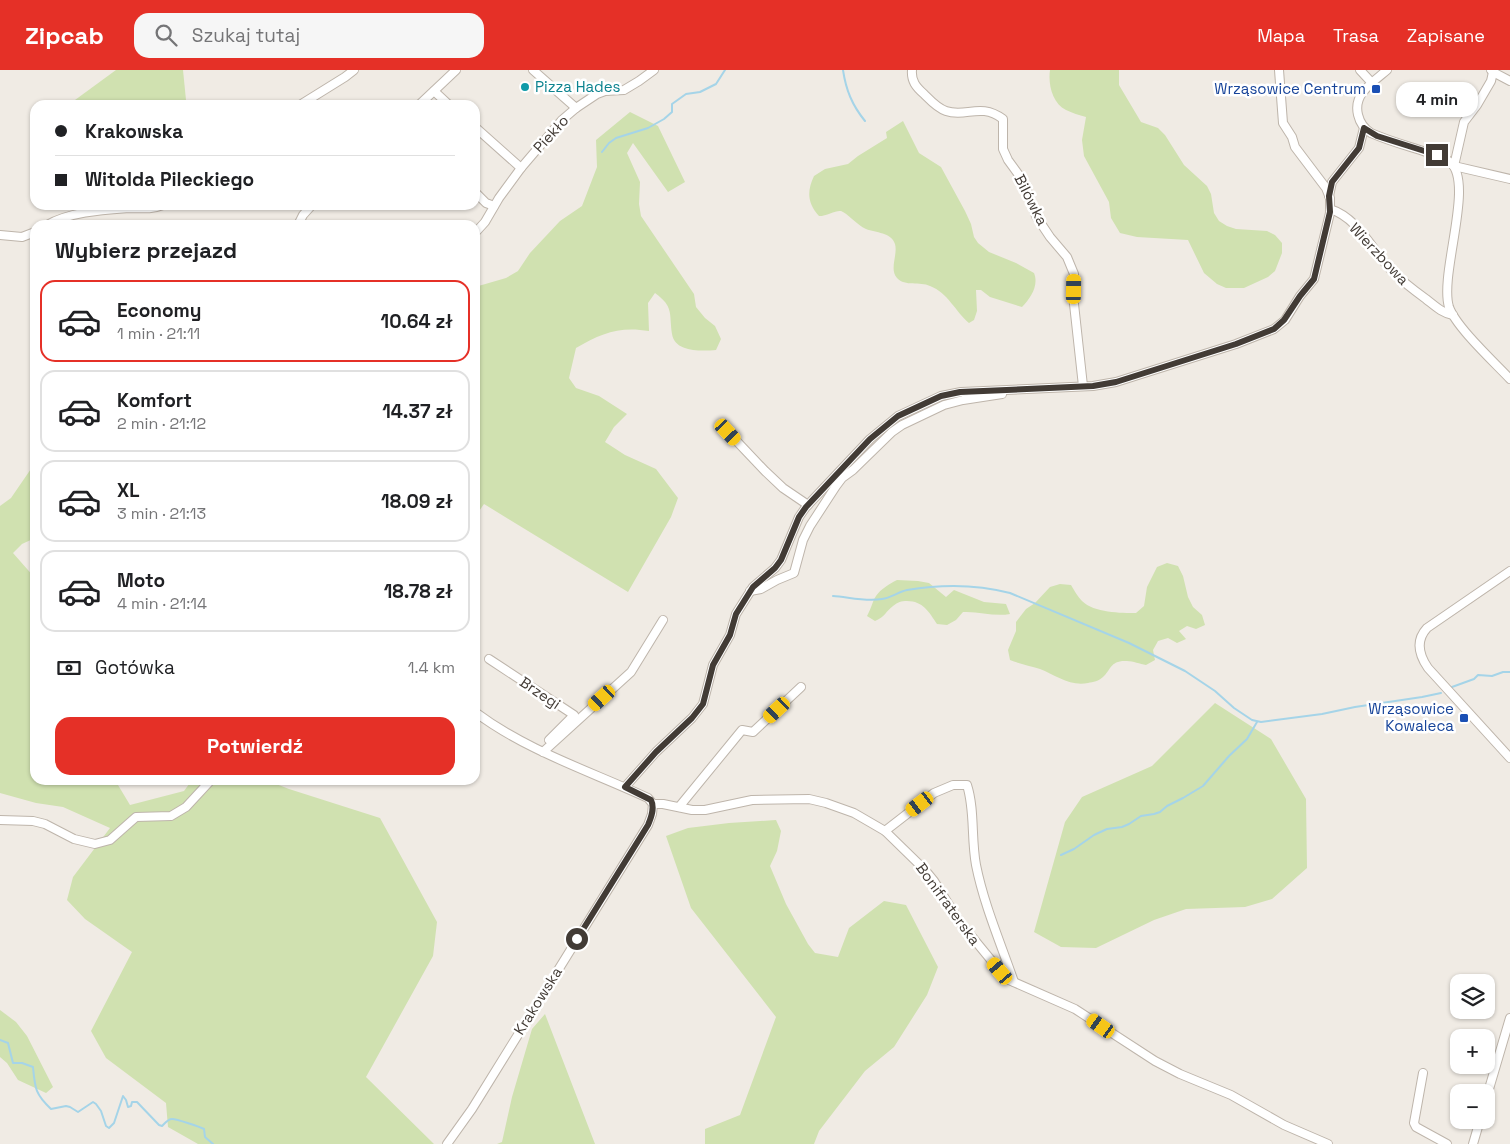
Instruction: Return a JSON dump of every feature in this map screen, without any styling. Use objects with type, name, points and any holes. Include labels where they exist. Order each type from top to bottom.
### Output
[{"type":"street","points":[[308,100],[354,70]]},
{"type":"street","points":[[424,100],[456,70]]},
{"type":"street","points":[[533,70],[576,108]]},
{"type":"street","name":"Piekło","points":[[480,228],[521,168],[562,120],[597,94],[624,90],[654,70]]},
{"type":"street","points":[[1279,70],[1284,123],[1292,136],[1295,147],[1326,188],[1329,196]]},
{"type":"street","points":[[1360,70],[1372,84]]},
{"type":"street","points":[[1387,70],[1363,93],[1359,102],[1359,118],[1364,128],[1377,136],[1443,158],[1454,166],[1510,179]]},
{"type":"street","points":[[1510,81],[1492,71],[1491,81],[1477,105],[1464,122],[1454,166],[1458,181],[1458,195],[1447,286],[1448,300],[1453,315],[1461,327],[1510,379]]},
{"type":"street","name":"Bilówka","points":[[912,73],[916,86],[939,108],[947,112],[986,111],[996,113],[1003,118],[1003,149],[1008,160],[1024,182],[1036,216],[1067,257],[1074,274],[1074,304],[1083,386]]},
{"type":"street","points":[[434,91],[444,100]]},
{"type":"street","points":[[625,787],[703,704],[713,665],[730,635],[736,614],[750,591],[781,560],[799,517],[808,505],[870,439],[898,416],[941,396],[960,392],[1083,386],[1116,382],[1236,344],[1274,329],[1284,320],[1314,279],[1330,210],[1329,196],[1332,182],[1359,148],[1364,128]]},
{"type":"street","points":[[480,132],[521,168]]},
{"type":"street","points":[[480,197],[494,206]]},
{"type":"street","points":[[57,220],[65,216],[110,210]]},
{"type":"street","name":"Wierzbowa","points":[[1330,210],[1339,212],[1361,232],[1385,263],[1406,284],[1444,313],[1453,315]]},
{"type":"street","points":[[0,235],[22,237],[30,234]]},
{"type":"street","points":[[750,591],[761,589],[794,573],[803,540],[836,486],[842,478],[853,470],[892,432],[902,425],[947,404],[1024,392],[1034,388]]},
{"type":"street","points":[[728,432],[783,488],[808,505]]},
{"type":"street","points":[[1510,571],[1427,628],[1421,637],[1419,646],[1420,653],[1428,668],[1510,758]]},
{"type":"street","points":[[541,751],[631,672],[663,620]]},
{"type":"street","name":"Brzegi","points":[[489,659],[574,715],[541,751]]},
{"type":"street","points":[[679,808],[742,730],[753,732],[801,687]]},
{"type":"street","points":[[480,716],[541,751],[625,787],[648,798],[653,804]]},
{"type":"street","points":[[0,820],[33,821],[45,824],[74,839],[95,844],[110,840],[136,817],[171,816],[186,807],[206,785]]},
{"type":"street","points":[[885,831],[934,794],[953,785],[967,785],[972,811],[972,844],[977,867],[983,891],[1014,982]]},
{"type":"street","name":"Bonifraterska","points":[[653,804],[705,810],[752,800],[809,799],[854,813],[885,831],[925,870],[959,922],[1008,980],[1075,1009],[1131,1047],[1180,1074],[1231,1095],[1284,1125],[1328,1144]]},
{"type":"street","name":"Krakowska","points":[[447,1144],[472,1109],[648,825],[653,804]]},
{"type":"street","points":[[1490,1084],[1510,1018]]},
{"type":"street","points":[[1423,1073],[1414,1122],[1416,1127],[1446,1144]]},
{"type":"street","points":[[1473,1144],[1477,1129]]},
{"type":"green space","points":[[116,70],[183,70],[186,100],[75,100]]},
{"type":"green space","points":[[1050,70],[1119,70],[1119,85],[1141,122],[1158,128],[1165,135],[1184,165],[1207,186],[1211,194],[1214,213],[1219,221],[1236,229],[1267,231],[1275,235],[1282,243],[1282,253],[1275,271],[1268,277],[1244,288],[1226,288],[1217,284],[1204,273],[1188,240],[1137,237],[1120,233],[1111,218],[1109,202],[1084,156],[1082,140],[1086,117],[1066,110],[1057,103],[1050,87]]},
{"type":"green space","points":[[630,112],[658,126],[685,182],[668,192],[633,143],[627,153],[640,182],[639,204],[641,216],[694,294],[696,307],[715,326],[721,339],[716,350],[690,350],[678,345],[672,334],[670,311],[665,302],[655,293],[648,303],[649,331],[629,329],[611,332],[594,338],[576,348],[569,378],[576,388],[599,396],[627,414],[614,427],[605,442],[625,455],[656,469],[678,498],[671,517],[628,592],[484,504],[480,510],[480,286],[506,278],[518,271],[530,253],[560,221],[582,206],[597,167],[596,140]]},
{"type":"green space","points":[[903,121],[919,153],[941,167],[965,211],[978,243],[989,252],[1034,273],[1035,287],[1022,307],[990,297],[981,290],[976,290],[977,311],[974,320],[969,323],[947,298],[936,289],[926,285],[900,281],[897,278],[894,270],[896,248],[890,237],[866,229],[841,211],[819,216],[815,211],[809,197],[814,176],[825,169],[848,164],[887,138],[886,132]]},
{"type":"green space","points":[[30,470],[30,540],[22,544],[13,553],[30,572],[30,785],[118,785],[130,805],[184,791],[188,785],[279,785],[380,818],[437,922],[433,956],[366,1077],[434,1144],[198,1144],[168,1127],[166,1103],[106,1058],[91,1031],[132,952],[85,919],[67,900],[73,877],[110,828],[63,807],[36,803],[0,793],[0,506],[11,498]]},
{"type":"green space","points":[[1167,563],[1178,566],[1183,576],[1188,597],[1193,607],[1202,615],[1205,625],[1196,629],[1187,626],[1179,631],[1186,639],[1177,643],[1168,638],[1158,641],[1153,650],[1155,660],[1146,665],[1129,661],[1117,662],[1100,679],[1082,684],[1063,680],[1040,669],[1010,660],[1008,650],[1016,631],[1016,622],[1026,609],[1035,603],[1050,587],[1060,584],[1071,585],[1082,601],[1093,608],[1108,612],[1136,613],[1144,606],[1147,587],[1157,567]]},
{"type":"green space","points":[[897,580],[929,583],[946,597],[954,590],[984,602],[1006,604],[1010,614],[998,615],[963,612],[956,620],[947,625],[937,624],[921,605],[913,601],[907,601],[896,604],[875,621],[867,616],[878,593]]},
{"type":"green space","points":[[1215,703],[1271,739],[1306,799],[1307,868],[1272,899],[1245,907],[1186,909],[1154,920],[1096,948],[1061,947],[1034,932],[1065,822],[1082,797],[1152,766]]},
{"type":"green space","points":[[776,820],[781,831],[777,851],[770,866],[786,904],[815,953],[838,957],[849,928],[884,901],[906,905],[938,967],[927,995],[894,1047],[865,1071],[819,1131],[814,1144],[705,1144],[705,1129],[740,1115],[776,1017],[691,908],[666,836],[688,828]]},
{"type":"green space","points":[[0,1010],[16,1022],[27,1036],[53,1087],[46,1093],[18,1080],[7,1063],[0,1057]]},
{"type":"green space","points":[[545,1014],[595,1144],[497,1144],[502,1142],[512,1097],[532,1029]]},
{"type":"waterway","points":[[602,152],[616,138],[648,128],[664,119],[672,112],[672,104],[686,94],[700,92],[716,84],[725,70]]},
{"type":"waterway","points":[[843,70],[850,97],[865,121]]},
{"type":"waterway","points":[[833,596],[876,600],[907,590],[946,586],[984,588],[1010,593],[1129,643],[1185,671],[1215,691],[1234,708],[1252,720],[1261,722],[1322,714],[1441,693]]},
{"type":"waterway","points":[[1452,687],[1474,679],[1478,675],[1492,676],[1503,672],[1510,672]]},
{"type":"waterway","points":[[1061,855],[1107,829],[1122,827],[1141,816],[1160,812],[1167,806],[1203,786],[1229,756],[1247,739],[1257,722]]},
{"type":"waterway","points":[[0,1040],[8,1043],[13,1063],[22,1063],[33,1067],[34,1080],[39,1095],[51,1109],[66,1106],[78,1112],[93,1102],[101,1111],[106,1126],[109,1128],[114,1123],[123,1096],[128,1107],[131,1106],[132,1102],[137,1102],[159,1125],[162,1126],[172,1119],[204,1129],[205,1137],[213,1144]]},
{"type":"place","name":"Pizza Hades","points":[[525,87]]},
{"type":"place","name":"Wrząsowice Centrum","points":[[1376,89]]},
{"type":"place","name":"Wrząsowice Kowaleca","points":[[1464,718]]},
{"type":"route","points":[[577,939],[648,825],[652,814],[653,804],[651,800],[625,787],[656,752],[692,718],[703,704],[713,665],[730,635],[736,614],[746,596],[781,560],[792,531],[806,507],[870,439],[898,416],[941,396],[960,392],[1093,386],[1116,382],[1236,344],[1274,329],[1284,320],[1314,279],[1330,212],[1329,196],[1332,182],[1359,148],[1364,128],[1377,136],[1437,155]]}]
